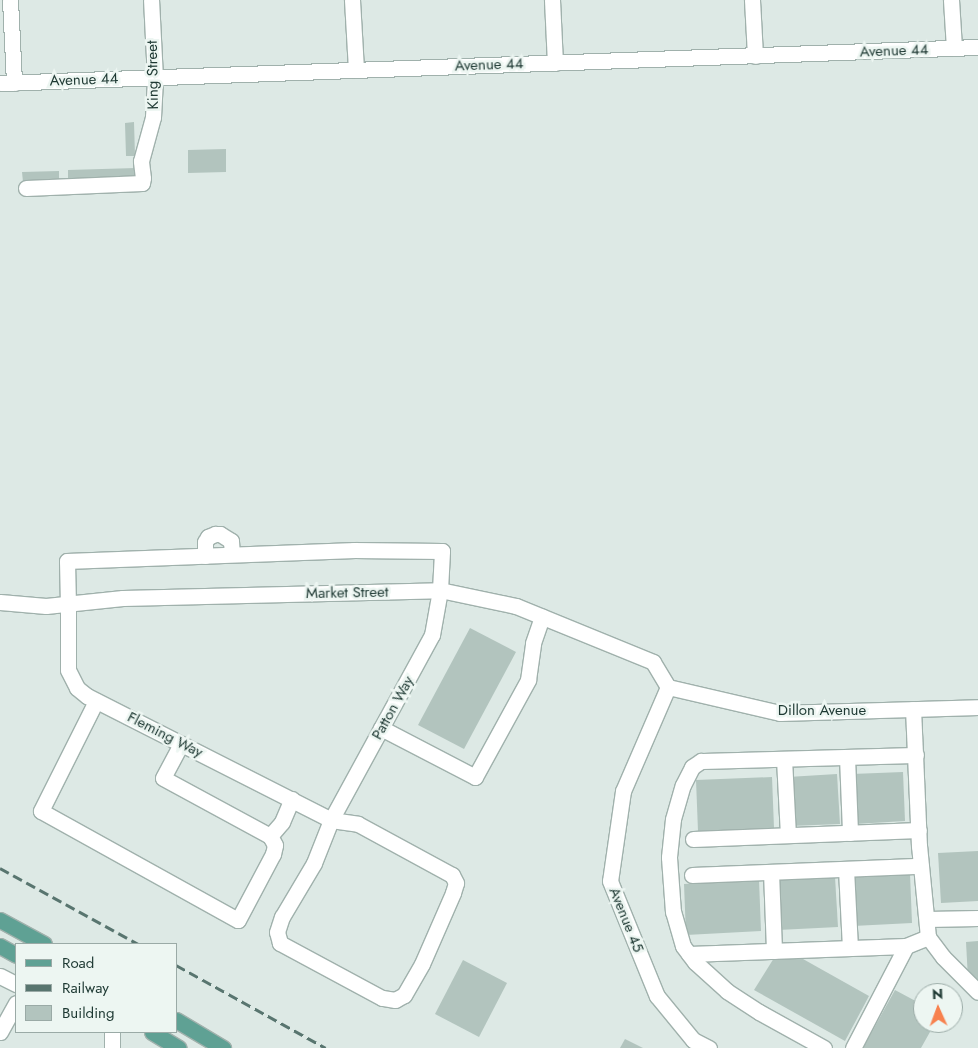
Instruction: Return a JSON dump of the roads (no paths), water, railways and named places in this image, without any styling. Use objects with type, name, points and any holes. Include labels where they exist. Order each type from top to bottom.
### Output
[{"type":"main road","points":[[0,920],[41,942]]},
{"type":"main road","points":[[0,929],[41,942]]},
{"type":"main road","points":[[0,946],[15,954]]},
{"type":"main road","points":[[178,1021],[224,1048]]},
{"type":"main road","points":[[178,1031],[196,1042],[216,1048]]},
{"type":"main road","points":[[154,1033],[180,1048]]},
{"type":"street","points":[[7,83],[10,0]]},
{"type":"street","name":"King Street","points":[[26,188],[138,185],[142,183],[144,178],[141,161],[153,117],[155,78],[151,0]]},
{"type":"street","points":[[352,0],[356,70]]},
{"type":"street","points":[[552,0],[556,63]]},
{"type":"street","points":[[752,0],[755,56]]},
{"type":"street","points":[[951,0],[954,48]]},
{"type":"street","name":"Avenue 44","points":[[7,83],[978,48]]},
{"type":"street","points":[[220,534],[231,541],[232,554],[205,556],[204,542],[208,537],[220,534]]},
{"type":"street","name":"Patton Way","points":[[232,554],[354,550],[442,551],[440,590],[432,635],[331,820],[314,863],[282,918],[277,932],[277,939],[280,943],[382,998],[395,1000],[404,995],[422,964],[456,882],[452,875],[358,824],[331,820]]},
{"type":"street","name":"Fleming Way","points":[[205,556],[68,561],[68,670],[77,688],[96,701],[331,820]]},
{"type":"street","name":"Market Street","points":[[0,602],[46,606],[123,598],[440,590],[516,606],[653,662],[668,688]]},
{"type":"street","points":[[381,728],[475,777],[528,680],[534,643],[542,617]]},
{"type":"street","name":"Dillon Avenue","points":[[668,688],[780,713],[978,707]]},
{"type":"street","name":"Avenue 45","points":[[668,688],[623,791],[610,881],[658,996],[693,1040],[709,1048]]},
{"type":"street","points":[[96,701],[41,811],[238,920],[274,854],[276,845],[270,836],[163,778],[181,744]]},
{"type":"street","points":[[913,709],[921,866],[928,937],[943,957],[978,992]]},
{"type":"street","points":[[824,1048],[759,1012],[727,990],[689,954],[677,932],[673,912],[669,856],[673,819],[683,785],[692,767],[701,761],[916,755]]},
{"type":"street","points":[[847,757],[850,832]]},
{"type":"street","points":[[784,759],[788,835]]},
{"type":"street","points":[[270,836],[282,822],[292,800]]},
{"type":"street","points":[[694,839],[919,830]]},
{"type":"street","points":[[692,875],[921,866]]},
{"type":"street","points":[[846,869],[850,948]]},
{"type":"street","points":[[771,872],[774,951]]},
{"type":"street","points":[[927,919],[978,918]]},
{"type":"street","points":[[689,954],[906,946],[928,937]]},
{"type":"street","points":[[852,1048],[906,946]]},
{"type":"street","points":[[0,976],[15,984]]},
{"type":"street","points":[[0,1032],[15,1005]]},
{"type":"street","points":[[112,1033],[112,1048]]},
{"type":"railway","points":[[0,868],[136,943]]},
{"type":"railway","points":[[178,966],[326,1048]]}]
